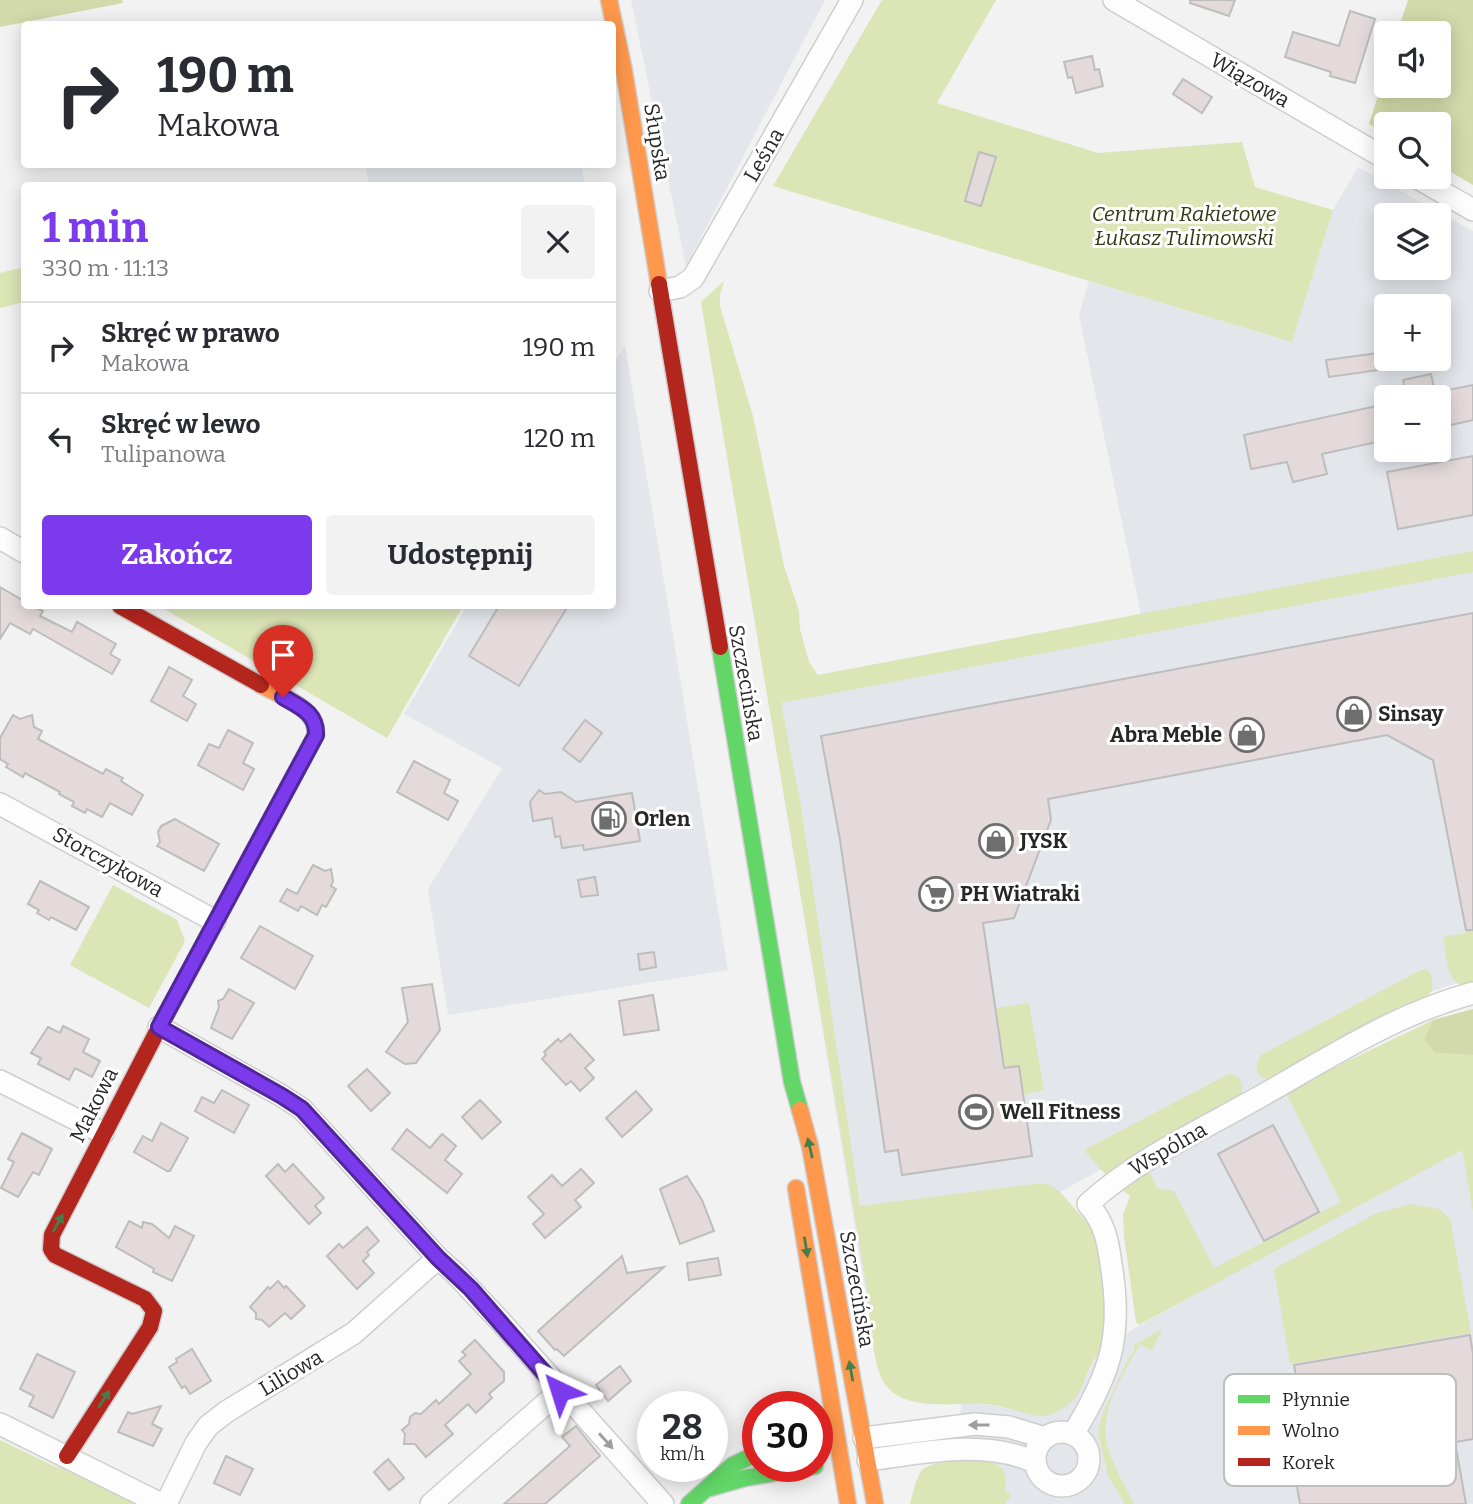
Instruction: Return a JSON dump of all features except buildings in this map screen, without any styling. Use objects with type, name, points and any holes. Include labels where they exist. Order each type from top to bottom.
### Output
[{"type":"main road","name":"Słupska","points":[[609,0],[613,21]]},
{"type":"main road","name":"Słupska","points":[[616,33],[660,291]]},
{"type":"main road","name":"Szczecińska","points":[[660,291],[792,1082],[810,1146],[875,1504]]},
{"type":"main road","name":"Makowa","points":[[67,1456],[150,1327],[154,1311],[145,1298],[55,1255],[51,1249],[52,1235],[215,921],[312,746],[317,724],[306,710],[125,609]]},
{"type":"main road","name":"Szczecińska","points":[[792,1082],[792,1147]]},
{"type":"main road","name":"Szczecińska","points":[[794,1174],[848,1504]]},
{"type":"main road","points":[[833,1442],[864,1438]]},
{"type":"main road","points":[[833,1465],[868,1460]]},
{"type":"main road","points":[[689,1504],[733,1465],[742,1461]]},
{"type":"main road","points":[[710,1488],[742,1479]]},
{"type":"street","name":"Leśna","points":[[660,291],[680,287],[693,278],[852,0]]},
{"type":"street","name":"Wiązowa","points":[[1114,0],[1374,152]]},
{"type":"street","points":[[1437,189],[1473,210]]},
{"type":"street","points":[[0,538],[21,550]]},
{"type":"street","name":"Storczykowa","points":[[0,804],[215,921]]},
{"type":"street","name":"Wspólna","points":[[1073,1434],[1110,1363],[1115,1334],[1114,1278],[1107,1235],[1099,1217],[1088,1204],[1128,1170],[1390,1022],[1473,993]]},
{"type":"street","points":[[159,1027],[302,1109],[464,1283],[663,1504]]},
{"type":"street","points":[[0,1082],[103,1133]]},
{"type":"street","name":"Liliowa","points":[[164,1504],[195,1443],[208,1426],[226,1412],[354,1333],[438,1258]]},
{"type":"street","points":[[431,1504],[560,1391]]},
{"type":"street","points":[[0,1424],[164,1504]]},
{"type":"street","points":[[864,1438],[975,1424],[1009,1427],[1045,1438]]},
{"type":"street","points":[[1058,1432],[1073,1434],[1086,1446],[1089,1454],[1087,1472],[1078,1482],[1063,1487],[1054,1486],[1039,1475],[1035,1453],[1045,1438],[1058,1432]]},
{"type":"street","points":[[868,1460],[979,1448],[1004,1451],[1035,1462]]},
{"type":"shaded area","points":[[631,0],[825,0],[686,266]]},
{"type":"shaded area","points":[[1358,167],[1374,176],[1374,189],[1398,189],[1423,203],[1374,203],[1374,280],[1451,280],[1451,219],[1473,231],[1473,978],[1420,995],[1036,1205],[874,1343],[766,685],[1141,614],[1079,315],[1089,281],[1292,342],[1333,210]]},
{"type":"shaded area","points":[[366,168],[582,168],[584,182],[368,182]]},
{"type":"shaded area","points":[[625,345],[728,970],[448,1015],[428,889],[502,768],[404,714],[465,609],[616,609],[616,360]]},
{"type":"shaded area","points":[[1285,1091],[1462,1150],[1473,1213],[1473,1504],[927,1504],[959,1460],[961,1403],[991,1405],[1046,1416],[1079,1392],[1096,1356],[1135,1328],[1202,1291],[1148,1168]]},
{"type":"green space","points":[[0,0],[122,0],[123,3],[21,21],[0,27]]},
{"type":"green space","name":"Centrum Rakietowe Łukasz Tulimowski","points":[[882,0],[996,0],[937,103],[1098,153],[1242,142],[1255,187],[1333,210],[1292,342],[773,186]]},
{"type":"green space","points":[[1408,0],[1473,0],[1473,185],[1451,172],[1451,112],[1374,112],[1374,127],[1369,124],[1377,98],[1451,98],[1451,21],[1401,21]]},
{"type":"green space","points":[[21,268],[21,303],[0,308],[0,273]]},
{"type":"green space","points":[[724,281],[720,306],[753,416],[784,566],[799,611],[800,629],[809,662],[818,675],[1473,551],[1473,572],[781,703],[800,800],[860,1206],[1041,1183],[1060,1192],[1092,1228],[1100,1245],[1108,1314],[1103,1350],[1093,1362],[1075,1398],[1048,1415],[1034,1415],[993,1405],[935,1404],[907,1400],[895,1394],[885,1384],[877,1365],[867,1290],[701,302]]},
{"type":"green space","points":[[164,609],[461,609],[387,738]]},
{"type":"green space","points":[[113,885],[177,920],[185,941],[149,1008],[70,965]]},
{"type":"green space","points":[[1473,927],[1473,985],[1464,986],[1457,983],[1449,971],[1443,937],[1466,933],[1466,928]]},
{"type":"green space","points":[[1427,969],[1433,985],[1424,999],[1271,1079],[1262,1077],[1257,1071],[1261,1055]]},
{"type":"green space","points":[[1029,1003],[1044,1090],[1024,1094],[1019,1065],[1005,1067],[996,1008]]},
{"type":"green space","points":[[1473,1009],[1473,1055],[1435,1053],[1424,1039],[1433,1020]]},
{"type":"green space","points":[[1433,1020],[1424,1039],[1435,1053],[1473,1055],[1473,1213],[1462,1150],[1139,1325],[1136,1322],[1124,1236],[1123,1215],[1130,1196],[1122,1190],[1148,1168],[1157,1188],[1174,1191],[1214,1268],[1341,1202],[1285,1091]]},
{"type":"green space","points":[[1229,1074],[1241,1082],[1240,1097],[1106,1175],[1084,1150]]},
{"type":"green space","points":[[1410,1204],[1439,1209],[1450,1219],[1471,1333],[1290,1364],[1274,1269],[1375,1214]]},
{"type":"green space","points":[[1162,1329],[1152,1351],[1140,1344],[1114,1394],[1106,1420],[1108,1448],[1134,1504],[1125,1504],[1108,1476],[1098,1432],[1102,1415],[1128,1359],[1134,1352],[1134,1345]]},
{"type":"green space","points":[[0,1440],[56,1467],[75,1469],[145,1504],[0,1504]]},
{"type":"green space","points":[[959,1460],[986,1461],[1000,1466],[1006,1480],[1005,1491],[1011,1495],[1005,1504],[910,1504],[923,1469]]},
{"type":"traffic: fast","points":[[720,647],[792,1082],[800,1110]]},
{"type":"traffic: fast","points":[[689,1504],[733,1465],[742,1461]]},
{"type":"traffic: fast","points":[[710,1488],[742,1479]]},
{"type":"traffic: slow","points":[[609,0],[613,21]]},
{"type":"traffic: slow","points":[[616,33],[659,284]]},
{"type":"traffic: slow","points":[[163,1020],[316,735],[315,725],[305,710],[261,685]]},
{"type":"traffic: slow","points":[[800,1110],[810,1146],[875,1504]]},
{"type":"traffic: slow","points":[[796,1188],[848,1504]]},
{"type":"traffic: jam","points":[[659,284],[720,647]]},
{"type":"traffic: jam","points":[[125,609],[261,685]]},
{"type":"traffic: jam","points":[[67,1456],[150,1327],[154,1311],[145,1299],[55,1255],[51,1249],[52,1235],[163,1020]]},
{"type":"place","name":"Sinsay","points":[[1354,714]]},
{"type":"place","name":"Abra Meble","points":[[1247,735]]},
{"type":"place","name":"Orlen","points":[[609,819]]},
{"type":"place","name":"JYSK","points":[[996,841]]},
{"type":"place","name":"PH Wiatraki","points":[[936,894]]},
{"type":"place","name":"Well Fitness","points":[[976,1112]]},
{"type":"route","points":[[283,697],[313,716],[317,724],[312,746],[159,1027],[302,1109],[438,1258],[471,1289],[560,1391]]}]
